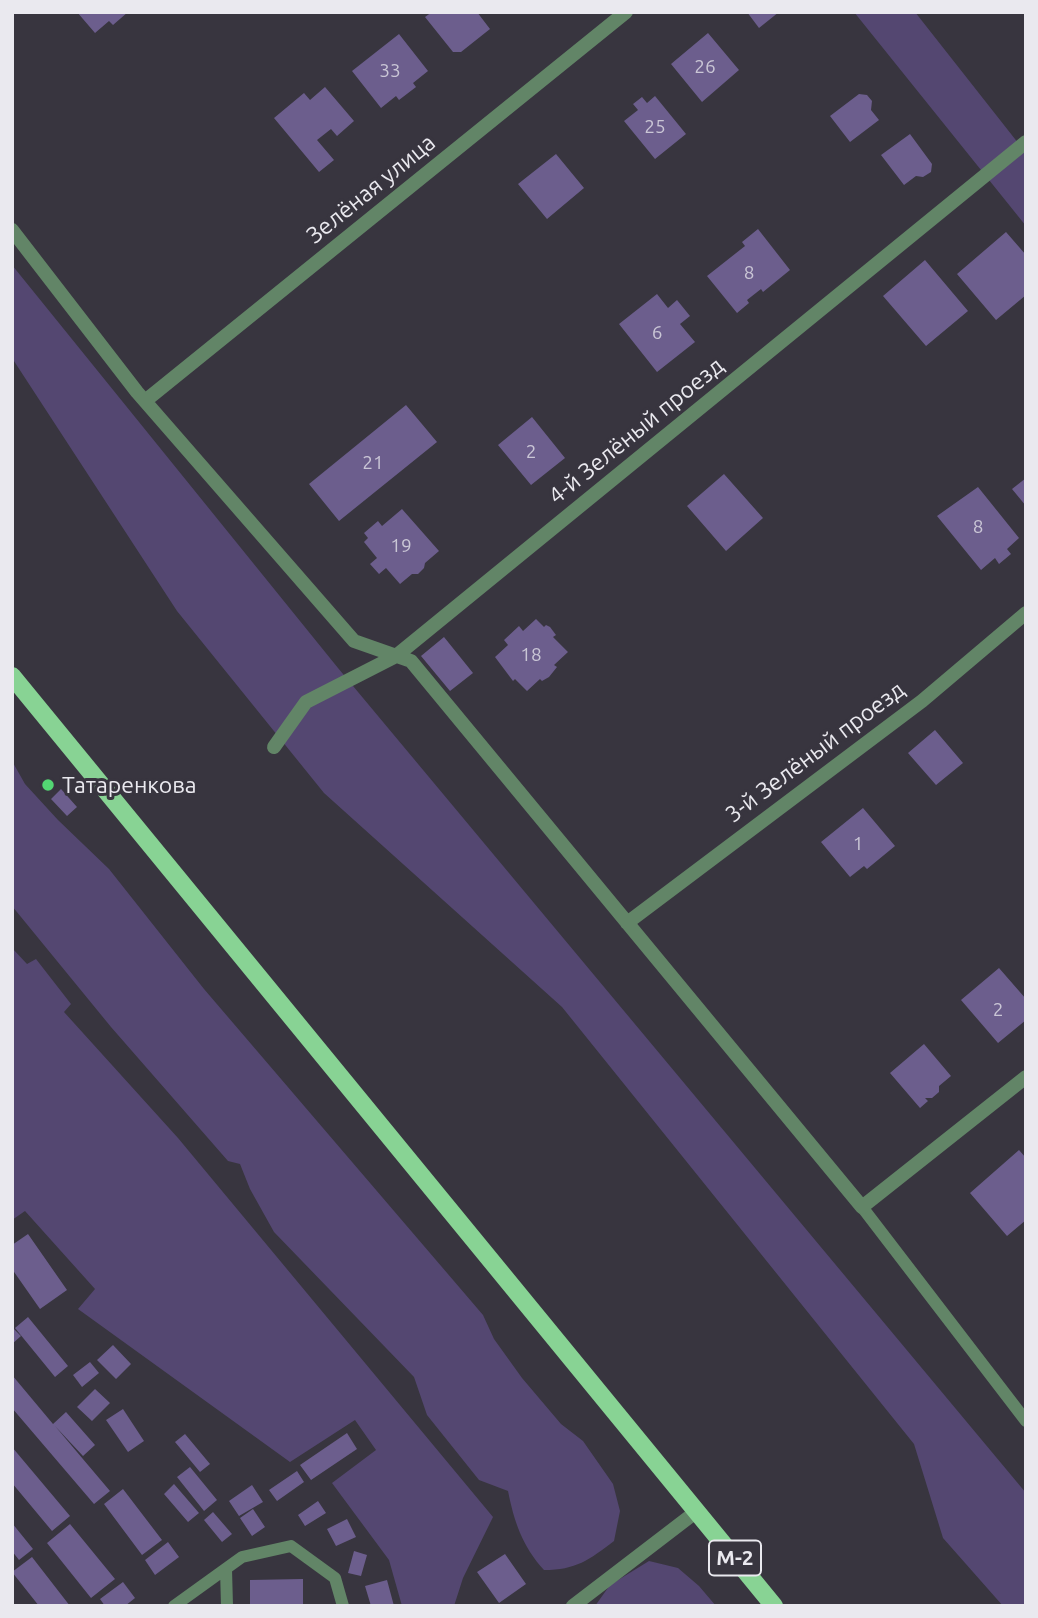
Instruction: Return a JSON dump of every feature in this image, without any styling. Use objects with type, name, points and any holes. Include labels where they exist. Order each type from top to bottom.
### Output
[{"type":"main road","points":[[12,676],[697,1511]]},
{"type":"main road","name":"М-2","points":[[697,1511],[774,1606]]},
{"type":"street","name":"Зелёная улица","points":[[145,401],[626,12]]},
{"type":"street","name":"4-й Зелёный проезд","points":[[274,747],[306,702],[396,656],[1026,142]]},
{"type":"street","points":[[12,230],[145,401],[354,641],[411,661],[862,1207],[1026,1077]]},
{"type":"street","name":"3-й Зелёный проезд","points":[[627,922],[922,701],[1026,613]]},
{"type":"street","points":[[573,1606],[697,1511]]},
{"type":"lane","points":[[862,1207],[1026,1420]]},
{"type":"lane","points":[[174,1606],[242,1557],[291,1546],[335,1578],[343,1606]]},
{"type":"lane","points":[[226,1569],[227,1606]]},
{"type":"shaded area","points":[[854,12],[915,12],[1026,153],[1026,226]]},
{"type":"shaded area","points":[[12,265],[338,668],[1026,1493],[1026,1606],[1003,1606],[943,1538],[914,1444],[562,1007],[324,793],[177,611],[12,358]]},
{"type":"shaded area","points":[[12,761],[25,784],[109,869],[204,989],[483,1315],[494,1339],[522,1378],[561,1424],[583,1441],[613,1484],[620,1511],[614,1541],[597,1554],[574,1566],[544,1570],[520,1533],[508,1491],[479,1480],[427,1415],[414,1377],[274,1232],[250,1189],[240,1164],[228,1161],[111,1027],[12,906]]},
{"type":"shaded area","points":[[12,948],[27,964],[36,959],[71,1004],[64,1012],[178,1138],[493,1517],[463,1578],[454,1606],[402,1606],[389,1560],[332,1483],[376,1450],[355,1420],[290,1462],[78,1309],[95,1289],[25,1211],[12,1220]]},
{"type":"shaded area","points":[[649,1561],[678,1568],[699,1586],[716,1606],[595,1606],[610,1585]]},
{"type":"building","points":[[77,12],[128,12],[113,25],[109,21],[95,33]]},
{"type":"building","points":[[432,12],[477,12],[490,29],[461,52],[453,52],[425,17]]},
{"type":"building","points":[[747,12],[779,12],[759,28]]},
{"type":"building","points":[[708,33],[739,70],[702,102],[671,64]]},
{"type":"building","points":[[399,34],[428,71],[413,83],[416,87],[399,100],[396,96],[381,108],[352,71]]},
{"type":"building","points":[[325,87],[354,121],[337,136],[331,129],[317,140],[334,160],[319,172],[274,118],[304,93],[310,100]]},
{"type":"building","points":[[859,94],[867,95],[872,101],[871,110],[879,120],[850,142],[830,116]]},
{"type":"building","points":[[655,96],[686,134],[655,159],[624,121],[638,110],[633,104],[642,97],[647,103]]},
{"type":"building","points":[[910,134],[932,164],[931,172],[923,177],[916,176],[904,185],[881,155]]},
{"type":"building","points":[[556,154],[584,188],[547,219],[518,184]]},
{"type":"building","points":[[758,229],[790,270],[763,292],[761,289],[747,300],[749,303],[737,313],[707,276],[745,246],[742,242]]},
{"type":"building","points":[[1006,232],[1026,255],[1026,295],[996,320],[957,274]]},
{"type":"building","points":[[925,260],[968,311],[926,346],[883,296]]},
{"type":"building","points":[[657,294],[668,308],[677,300],[690,316],[680,324],[695,342],[657,372],[619,324]]},
{"type":"building","points":[[406,405],[437,442],[339,521],[309,484]]},
{"type":"building","points":[[532,417],[565,458],[531,485],[498,445]]},
{"type":"building","points":[[724,474],[763,518],[726,551],[687,506]]},
{"type":"building","points":[[1026,478],[1026,506],[1012,489]]},
{"type":"building","points":[[978,487],[1019,538],[1007,549],[1011,554],[999,564],[995,558],[981,570],[937,516]]},
{"type":"building","points":[[402,509],[439,551],[425,563],[418,574],[412,574],[400,584],[386,568],[379,574],[370,564],[377,558],[364,542],[368,538],[364,533],[378,521],[382,526]]},
{"type":"building","points":[[536,619],[544,627],[550,627],[556,635],[553,637],[568,652],[554,665],[557,667],[549,677],[542,681],[540,679],[527,691],[515,679],[513,681],[495,657],[508,645],[504,640],[519,626],[523,631]]},
{"type":"building","points":[[444,637],[473,673],[450,691],[421,656]]},
{"type":"building","points":[[935,730],[963,763],[936,785],[908,753]]},
{"type":"building","points":[[61,789],[77,807],[67,816],[51,799]]},
{"type":"building","points":[[863,808],[895,846],[867,869],[864,866],[850,877],[821,842]]},
{"type":"building","points":[[999,968],[1026,999],[1026,1020],[998,1043],[961,1000]]},
{"type":"building","points":[[924,1044],[951,1076],[939,1086],[939,1092],[932,1098],[925,1098],[928,1101],[920,1108],[890,1073]]},
{"type":"building","points":[[1019,1150],[1026,1158],[1026,1220],[1007,1236],[970,1193]]},
{"type":"building","points":[[28,1234],[67,1290],[40,1309],[12,1269],[12,1245]]},
{"type":"building","points":[[28,1317],[68,1366],[55,1377],[15,1328]]},
{"type":"building","points":[[12,1327],[21,1336],[12,1344]]},
{"type":"building","points":[[113,1345],[131,1364],[116,1379],[97,1360]]},
{"type":"building","points":[[90,1362],[99,1373],[82,1387],[73,1375]]},
{"type":"building","points":[[12,1375],[53,1424],[66,1412],[95,1445],[83,1456],[55,1426],[110,1491],[94,1504],[12,1408]]},
{"type":"building","points":[[95,1389],[110,1403],[92,1421],[77,1407]]},
{"type":"building","points":[[123,1409],[144,1441],[128,1452],[106,1420]]},
{"type":"building","points":[[347,1433],[357,1449],[311,1480],[300,1465]]},
{"type":"building","points":[[185,1434],[210,1464],[200,1472],[175,1442]]},
{"type":"building","points":[[12,1447],[70,1516],[52,1531],[12,1483]]},
{"type":"building","points":[[190,1467],[217,1500],[204,1511],[177,1477]]},
{"type":"building","points":[[297,1471],[304,1482],[277,1501],[269,1490]]},
{"type":"building","points":[[174,1484],[199,1513],[188,1522],[164,1494]]},
{"type":"building","points":[[252,1485],[263,1502],[239,1516],[229,1501]]},
{"type":"building","points":[[123,1489],[162,1540],[142,1555],[104,1504]]},
{"type":"building","points":[[318,1501],[326,1513],[305,1526],[298,1515]]},
{"type":"building","points":[[253,1509],[265,1527],[252,1536],[240,1518]]},
{"type":"building","points":[[213,1512],[232,1534],[222,1542],[204,1520]]},
{"type":"building","points":[[347,1519],[356,1537],[336,1546],[327,1529]]},
{"type":"building","points":[[12,1523],[33,1549],[19,1560],[12,1551]]},
{"type":"building","points":[[70,1524],[115,1579],[91,1598],[47,1543]]},
{"type":"building","points":[[168,1542],[179,1557],[155,1575],[145,1560]]},
{"type":"building","points":[[354,1551],[367,1555],[361,1576],[348,1573]]},
{"type":"building","points":[[505,1554],[526,1584],[499,1603],[477,1572]]},
{"type":"building","points":[[32,1557],[70,1606],[39,1606],[12,1572]]},
{"type":"building","points":[[303,1579],[303,1606],[250,1606],[250,1580]]},
{"type":"building","points":[[387,1580],[394,1606],[371,1606],[365,1586]]},
{"type":"building","points":[[123,1582],[135,1598],[125,1606],[105,1606],[100,1599]]},
{"type":"place","name":"Татаренкова","points":[[48,785]]}]
